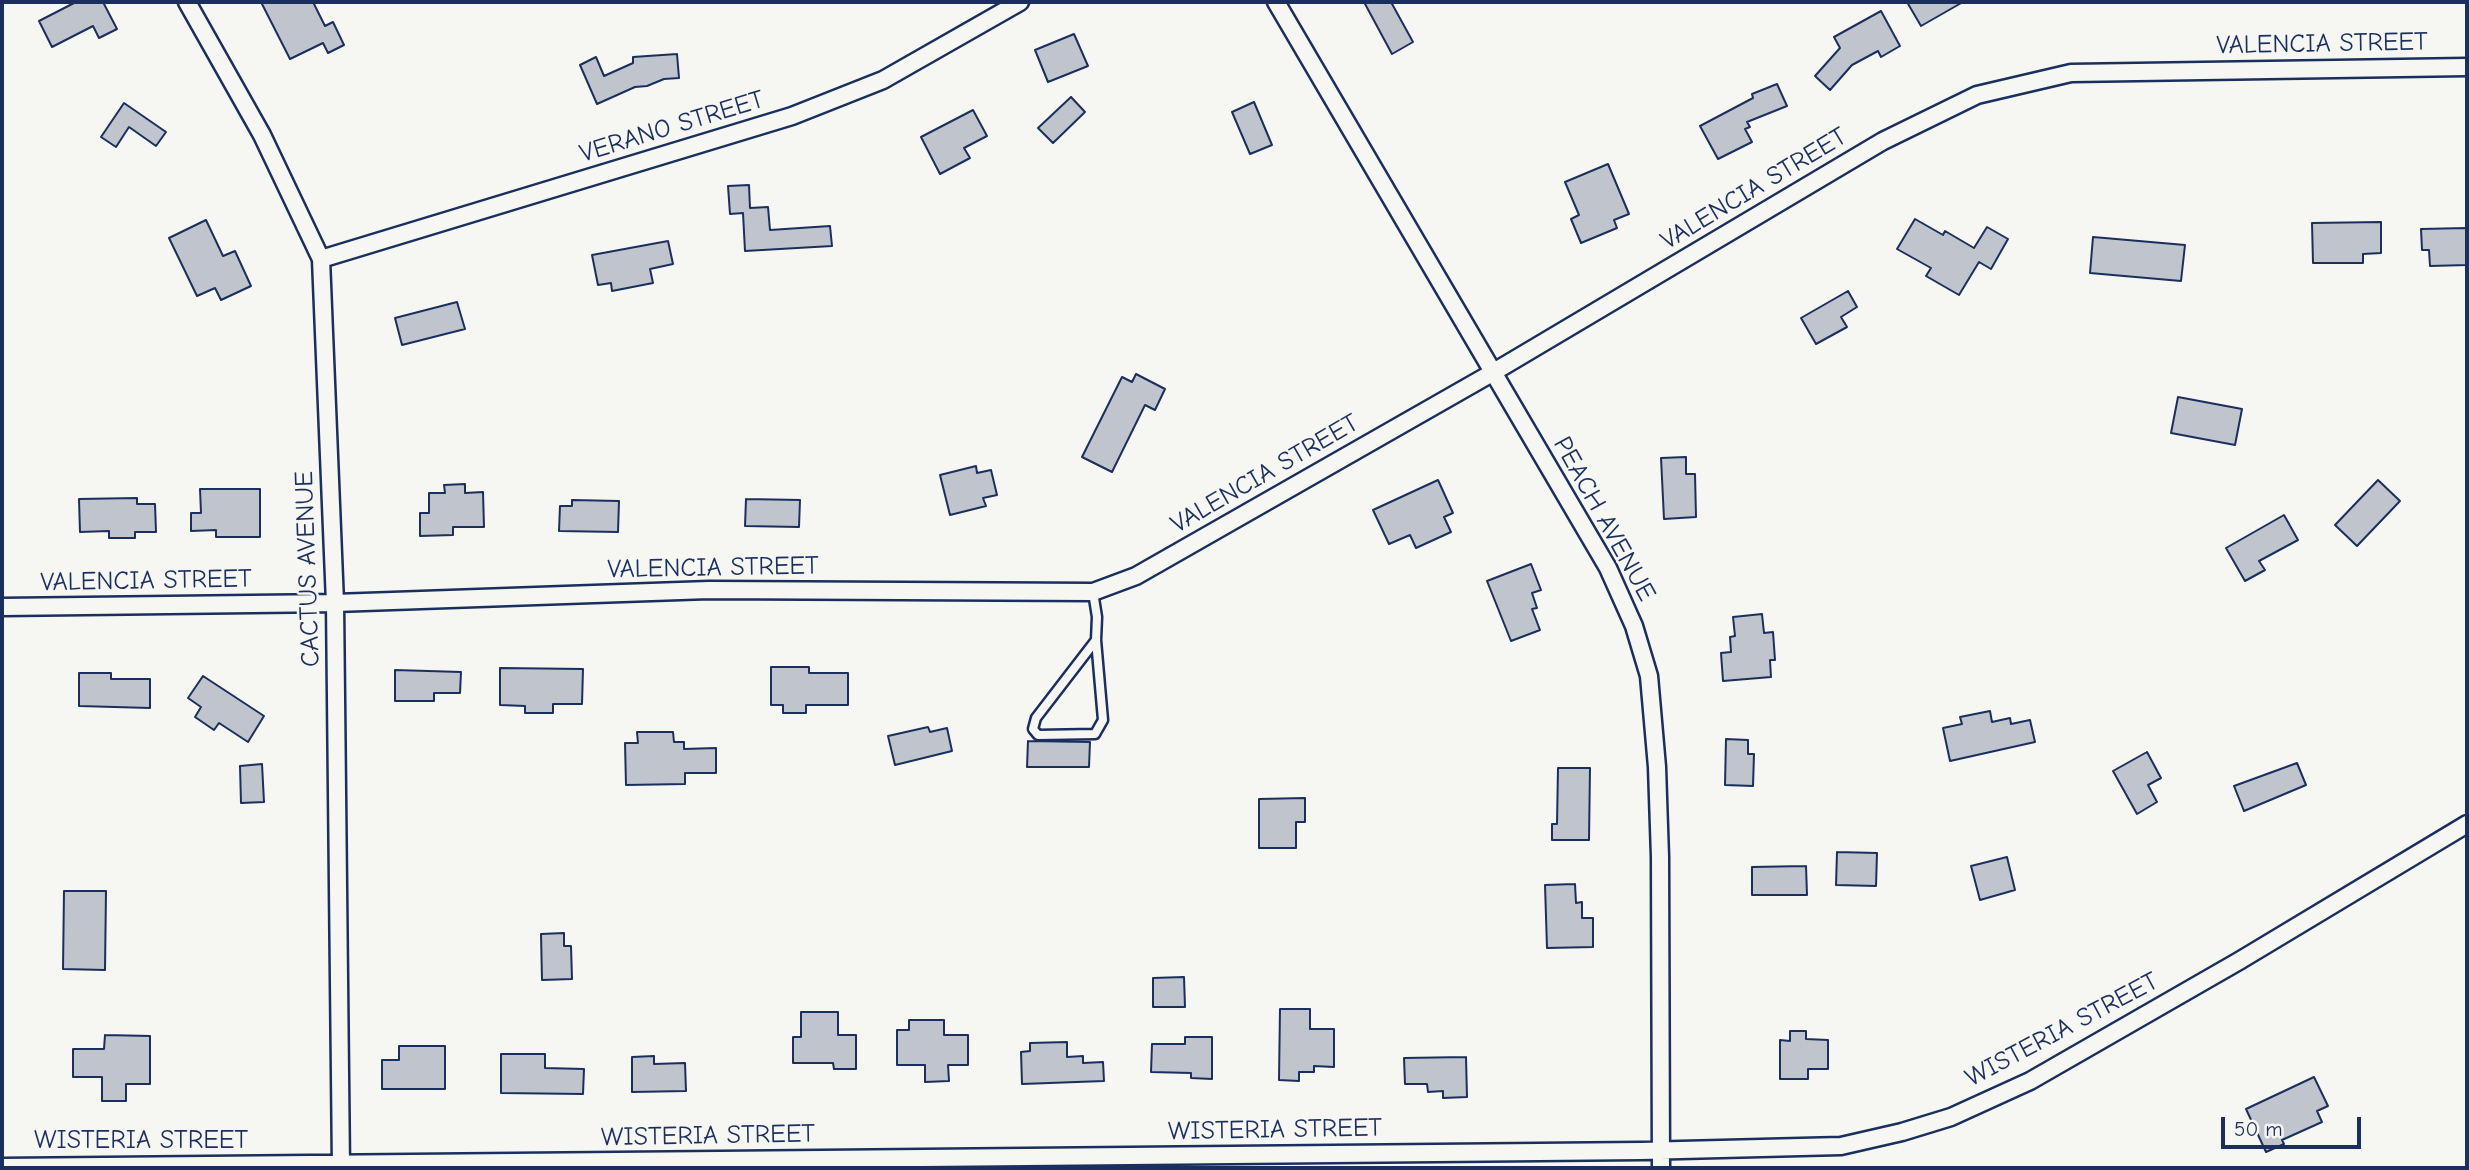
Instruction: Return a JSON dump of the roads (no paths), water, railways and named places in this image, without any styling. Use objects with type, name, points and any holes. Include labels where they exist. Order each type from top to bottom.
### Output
[{"type":"street","name":"CACTUS AVENUE","points":[[187,2],[262,135],[321,259],[335,603],[341,1166]]},
{"type":"street","name":"VERANO STREET","points":[[321,259],[792,116],[883,80],[1020,2]]},
{"type":"street","name":"PEACH AVENUE","points":[[1276,2],[1608,568],[1634,625],[1648,676],[1657,767],[1661,1168]]},
{"type":"street","name":"VALENCIA STREET","points":[[2,607],[335,603],[709,590],[1093,592],[1136,576],[1492,373],[1884,141],[1977,94],[2071,73],[2467,67]]},
{"type":"street","name":"WISTERIA STREET","points":[[2,1167],[341,1166],[1661,1151],[1841,1146],[1951,1117],[2030,1081],[2467,824]]},
{"type":"lane","points":[[1093,592],[1097,617],[1096,640],[1102,720],[1095,734],[1038,735],[1032,729],[1036,718],[1096,640]]}]
